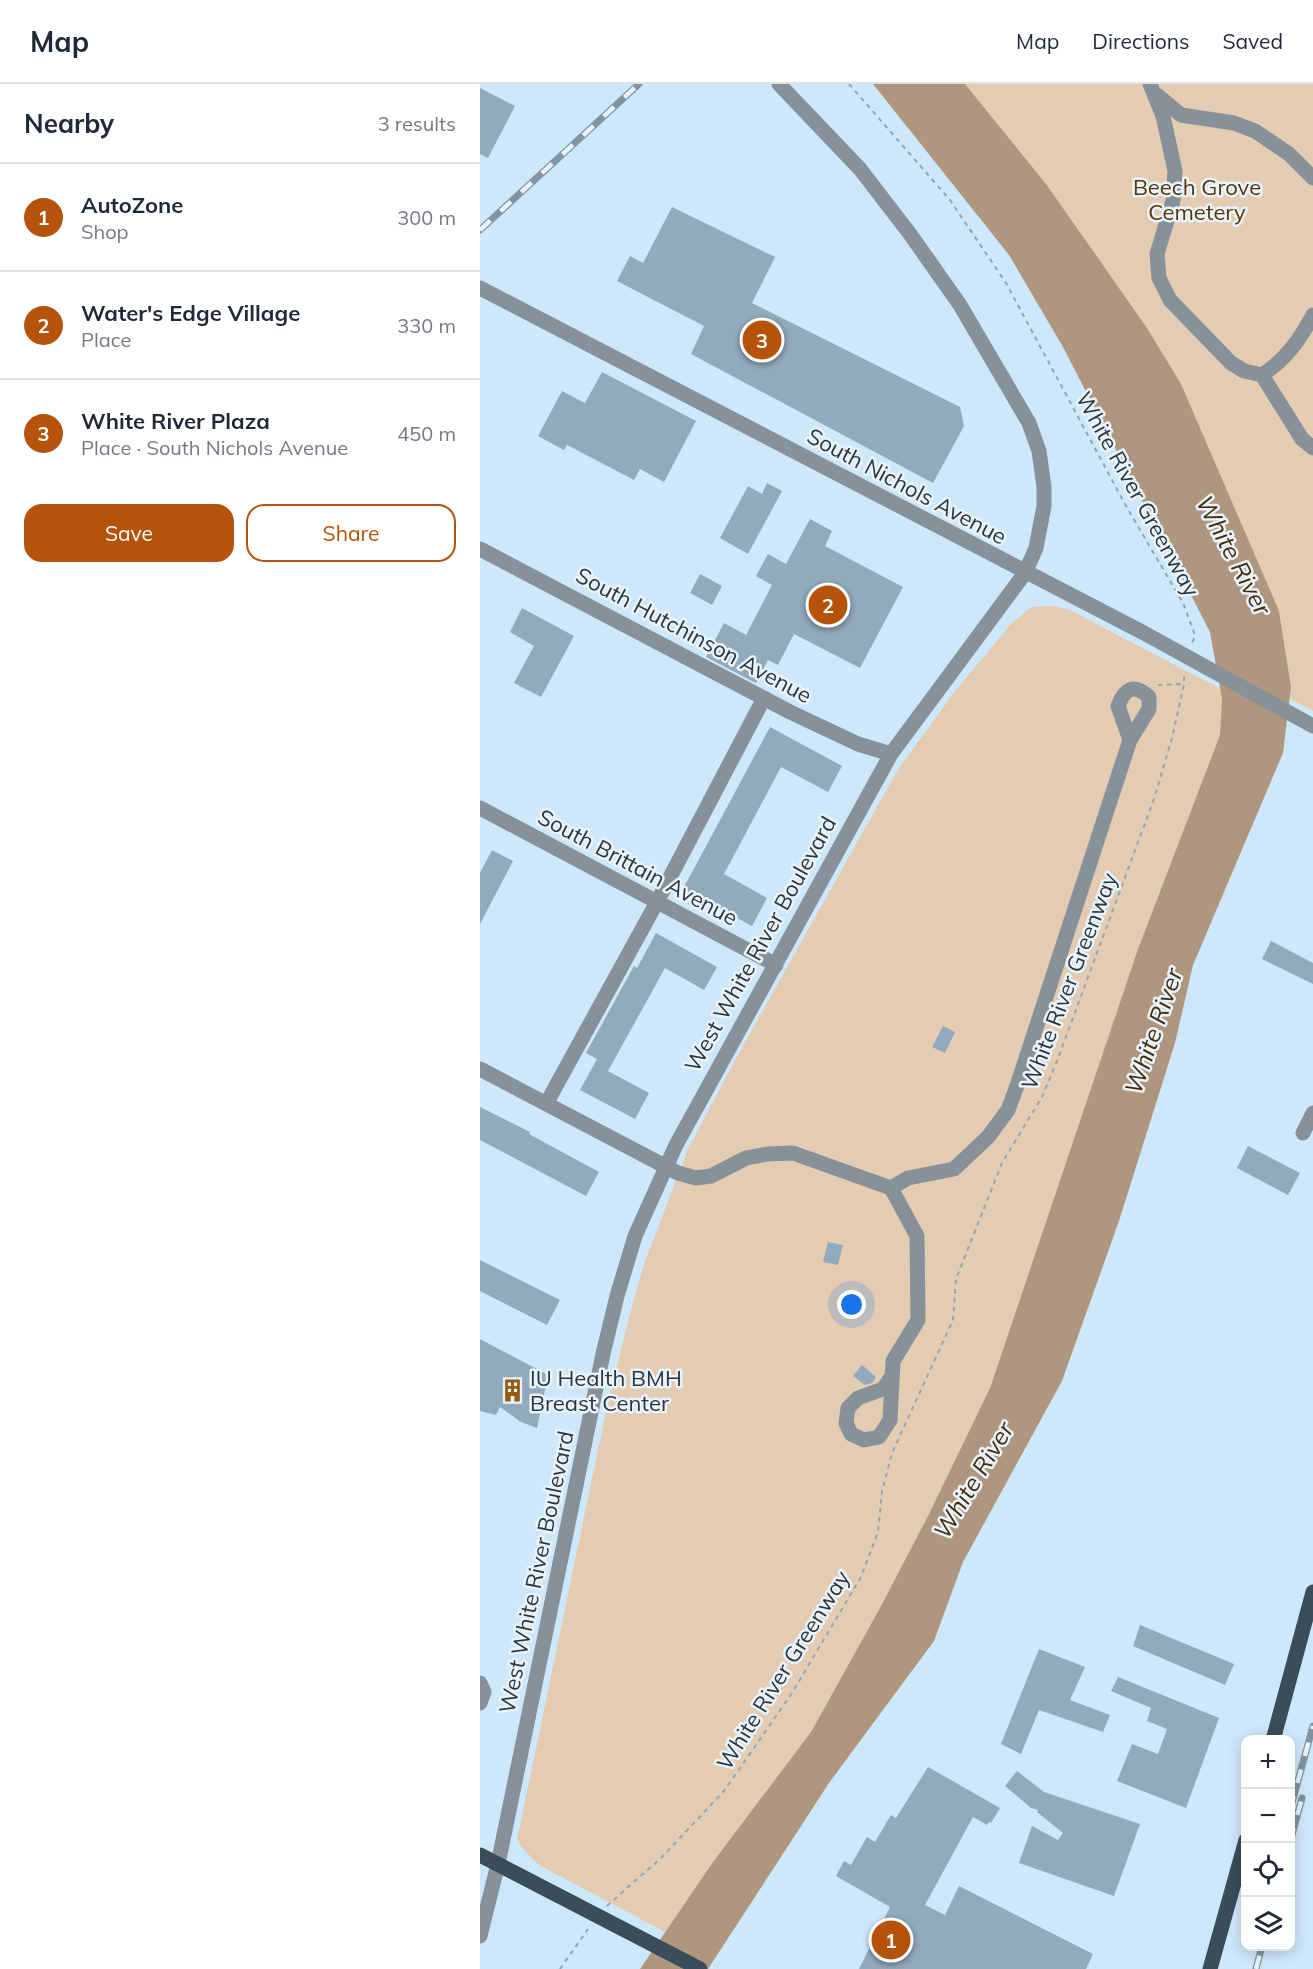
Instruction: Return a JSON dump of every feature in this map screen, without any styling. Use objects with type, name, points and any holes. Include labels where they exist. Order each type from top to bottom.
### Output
[{"type":"main road","points":[[1274,1735],[1313,1592]]},
{"type":"main road","points":[[1210,1969],[1244,1843]]},
{"type":"main road","points":[[480,1855],[700,1969]]},
{"type":"street","name":"West White River Boulevard","points":[[480,1936],[498,1864],[617,1296],[635,1236],[665,1167],[708,1086],[891,754],[1025,573],[1036,548],[1044,506],[1039,452],[1029,423],[960,305],[910,234],[853,161],[779,84]]},
{"type":"street","points":[[1150,86],[1177,113],[1234,123],[1255,131],[1289,154],[1313,178]]},
{"type":"street","points":[[1150,86],[1169,135],[1175,171],[1173,201],[1157,255],[1159,278],[1170,300],[1231,363],[1244,370],[1262,375],[1302,439],[1313,448]]},
{"type":"street","name":"South Nichols Avenue","points":[[480,288],[1144,633],[1313,726]]},
{"type":"street","points":[[1262,375],[1300,340],[1313,315]]},
{"type":"street","name":"South Hutchinson Avenue","points":[[480,549],[764,698],[858,744],[891,754]]},
{"type":"street","points":[[891,1188],[908,1178],[954,1169],[988,1137],[1008,1110],[1130,740],[1149,708],[1149,697],[1141,690],[1132,689],[1122,695],[1118,706],[1130,740]]},
{"type":"street","points":[[546,1104],[657,902],[764,698]]},
{"type":"street","name":"South Brittain Avenue","points":[[480,808],[776,965]]},
{"type":"street","points":[[480,1069],[665,1167],[696,1178],[711,1176],[746,1158],[793,1153],[891,1188],[917,1236],[918,1320],[892,1361],[892,1376]]},
{"type":"street","points":[[1303,1133],[1313,1113]]},
{"type":"street","points":[[480,1683],[484,1692],[480,1703]]},
{"type":"path","name":"White River Greenway","points":[[849,84],[950,200],[1006,283],[1126,507],[1183,603],[1196,634],[1190,652]]},
{"type":"path","name":"White River Greenway","points":[[603,1910],[609,1902],[661,1858],[724,1791],[792,1693],[861,1576],[878,1532],[882,1491],[892,1453],[953,1320],[956,1279],[1002,1163],[1042,1097],[1057,1061],[1154,799],[1172,738],[1184,684],[1184,670]]},
{"type":"path","points":[[1141,690],[1158,685],[1184,684]]},
{"type":"path","points":[[560,1969],[590,1926]]},
{"type":"green space","name":"Beech Grove Cemetery","points":[[964,84],[1313,84],[1313,711],[1290,699],[1291,687],[1279,611]]},
{"type":"green space","points":[[1052,606],[1068,609],[1223,690],[1220,735],[1138,949],[990,1388],[928,1516],[811,1732],[713,1862],[665,1932],[539,1865],[517,1840],[609,1397],[644,1264],[688,1149],[734,1062],[897,771],[955,691],[1012,623],[1031,607]]},
{"type":"water","name":"White River","points":[[873,84],[965,84],[1046,184],[1147,328],[1181,384],[1279,611],[1291,687],[1283,753],[1193,965],[1175,1043],[1119,1221],[1062,1381],[963,1562],[934,1641],[829,1783],[708,1969],[640,1969],[713,1862],[811,1732],[928,1516],[990,1388],[1138,949],[1220,735],[1222,699],[1210,632],[1063,347],[1009,255]]},
{"type":"building","points":[[480,88],[515,106],[488,158],[480,154]]},
{"type":"building","points":[[672,207],[775,257],[752,303],[960,407],[964,426],[933,483],[691,354],[704,326],[617,281],[630,256],[643,263]]},
{"type":"building","points":[[602,372],[696,421],[664,482],[640,469],[634,480],[567,445],[564,450],[538,436],[562,391],[585,403]]},
{"type":"building","points":[[767,483],[782,491],[748,554],[720,538],[748,486],[762,494]]},
{"type":"building","points":[[810,519],[832,531],[825,546],[903,587],[860,668],[794,634],[778,665],[768,660],[756,683],[706,657],[724,623],[746,635],[772,585],[756,576],[768,554],[786,564]]},
{"type":"building","points":[[700,574],[722,586],[712,605],[690,593]]},
{"type":"building","points":[[522,608],[574,636],[541,697],[514,683],[534,646],[510,632]]},
{"type":"building","points":[[770,727],[842,766],[828,792],[781,767],[724,874],[767,898],[752,926],[683,889]]},
{"type":"building","points":[[492,850],[513,861],[480,924],[480,873]]},
{"type":"building","points":[[656,933],[717,967],[704,990],[665,968],[608,1071],[649,1093],[635,1119],[580,1090],[597,1059],[586,1053],[634,966],[637,968]]},
{"type":"building","points":[[1271,941],[1313,963],[1313,984],[1262,959]]},
{"type":"building","points":[[943,1026],[955,1032],[945,1053],[932,1047]]},
{"type":"building","points":[[480,1107],[530,1132],[529,1134],[599,1172],[586,1196],[480,1140]]},
{"type":"building","points":[[1248,1146],[1300,1173],[1288,1195],[1237,1168]]},
{"type":"building","points":[[828,1242],[843,1245],[838,1265],[823,1262]]},
{"type":"building","points":[[480,1260],[560,1300],[547,1325],[480,1291]]},
{"type":"building","name":"IU Health BMH Breast Center","points":[[480,1339],[548,1375],[537,1428],[521,1422],[500,1407],[496,1415],[480,1411]]},
{"type":"building","points":[[862,1365],[876,1377],[872,1383],[865,1385],[853,1376]]},
{"type":"building","points":[[1140,1625],[1234,1664],[1225,1685],[1133,1646]]},
{"type":"building","points":[[1039,1649],[1085,1667],[1070,1700],[1110,1715],[1103,1732],[1039,1710],[1021,1754],[1001,1744]]},
{"type":"building","points":[[1118,1677],[1219,1718],[1186,1808],[1117,1781],[1132,1744],[1158,1754],[1167,1729],[1147,1721],[1151,1708],[1111,1691]]},
{"type":"building","points":[[928,1767],[1000,1808],[991,1823],[987,1825],[973,1817],[925,1905],[945,1915],[959,1886],[1093,1954],[1086,1969],[859,1969],[890,1907],[836,1876],[844,1861],[851,1865],[867,1837],[875,1842],[891,1815],[896,1818]]},
{"type":"building","points":[[1017,1771],[1044,1792],[1140,1824],[1114,1896],[1019,1863],[1032,1826],[1058,1840],[1063,1833],[1037,1812],[1038,1810],[1031,1808],[1005,1786]]},
{"type":"railway","points":[[480,230],[639,84]]},
{"type":"railway","points":[[1295,1792],[1313,1726]]},
{"type":"railway","points":[[1295,1824],[1302,1798]]},
{"type":"railway","points":[[1256,1969],[1261,1951]]},
{"type":"place","name":"White River Plaza","points":[[762,340]]},
{"type":"place","name":"Water's Edge Village","points":[[828,605]]},
{"type":"place","name":"IU Health BMH Breast Center","points":[[512,1391]]},
{"type":"place","name":"AutoZone","points":[[891,1940]]}]
